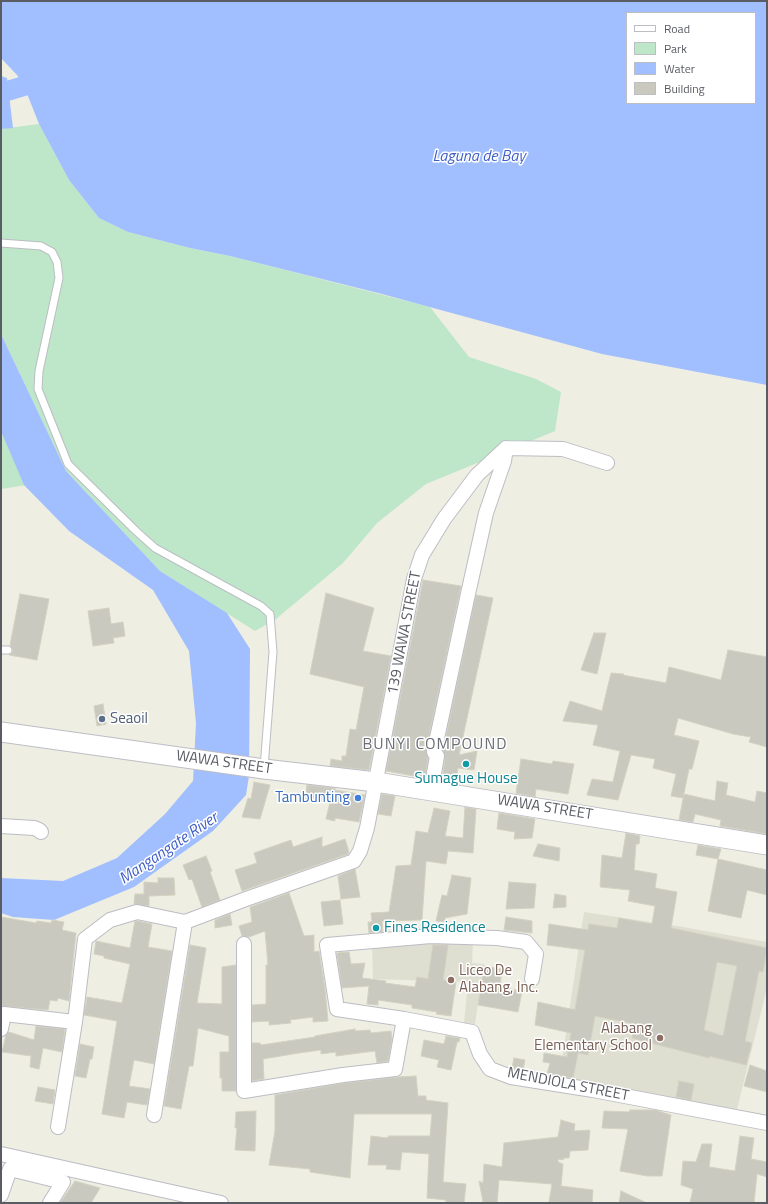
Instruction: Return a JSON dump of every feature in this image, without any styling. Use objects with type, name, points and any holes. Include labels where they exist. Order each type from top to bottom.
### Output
[{"type":"main road","name":"WAWA STREET","points":[[1,732],[260,768],[376,782],[767,845]]},
{"type":"street","points":[[430,790],[437,756],[434,752],[486,513],[504,461],[506,448],[563,449],[607,462]]},
{"type":"street","name":"139 WAWA STREET","points":[[185,922],[246,899],[354,862],[360,851],[367,828],[414,579],[422,555],[444,520],[477,475],[506,448]]},
{"type":"street","points":[[1,826],[34,828],[41,832]]},
{"type":"street","points":[[58,1127],[85,938],[110,920],[137,912],[185,922],[154,1115]]},
{"type":"street","name":"MENDIOLA STREET","points":[[532,979],[536,954],[526,942],[497,938],[431,936],[327,945],[337,1009],[404,1019],[472,1032],[480,1054],[490,1069],[511,1077],[593,1090],[767,1123]]},
{"type":"street","points":[[244,944],[244,1091],[343,1075],[395,1069],[404,1019]]},
{"type":"street","points":[[1,1029],[4,1014],[74,1022]]},
{"type":"street","points":[[1,1154],[221,1203]]},
{"type":"street","points":[[1,1195],[10,1169],[63,1182],[50,1203]]},
{"type":"lane","points":[[1,243],[40,246],[52,252],[57,262],[59,278],[39,371],[38,389],[68,464],[155,548],[261,606],[270,614],[273,652],[260,768]]},
{"type":"shaded area","name":"Alabang Elementary School","points":[[584,912],[683,927],[767,942],[767,986],[737,1109],[559,1080]]},
{"type":"shaded area","name":"Liceo De Alabang, Inc.","points":[[473,941],[472,963],[484,964],[475,1024],[464,1023],[468,982],[373,979],[372,945]]},
{"type":"green space","points":[[39,124],[69,180],[99,218],[128,232],[190,248],[230,256],[430,307],[469,357],[536,379],[561,392],[555,431],[426,484],[377,523],[343,563],[276,619],[255,631],[160,571],[66,471],[1,334],[1,129]]},
{"type":"green space","points":[[1,424],[33,484],[1,489]]},
{"type":"water","name":"Laguna de Bay","points":[[1,1],[767,1],[767,385],[602,354],[382,294],[128,232],[99,218],[69,180],[39,124],[24,86],[17,75],[1,58]]},
{"type":"water","points":[[1,76],[7,78],[13,128],[1,129]]},
{"type":"water","points":[[1,334],[66,471],[160,571],[227,613],[250,649],[249,776],[246,795],[213,831],[134,887],[54,920],[13,917],[1,913],[1,878],[63,881],[117,858],[165,814],[193,781],[196,723],[189,651],[153,590],[69,531],[24,485],[1,431]]},
{"type":"building","points":[[423,580],[461,586],[426,750],[428,758],[425,778],[386,771]]},
{"type":"building","points":[[326,593],[374,608],[363,651],[391,656],[369,770],[330,766],[331,759],[342,761],[342,756],[346,756],[350,729],[356,730],[364,687],[310,674]]},
{"type":"building","points":[[20,594],[49,599],[37,660],[9,655],[13,650],[10,645]]},
{"type":"building","points":[[476,595],[493,598],[459,755],[477,751],[474,770],[458,768],[457,776],[443,774],[445,757],[443,750]]},
{"type":"building","points":[[109,608],[111,624],[123,622],[125,636],[113,638],[114,643],[93,646],[88,611]]},
{"type":"building","points":[[594,633],[606,633],[597,674],[581,670]]},
{"type":"building","points":[[728,650],[767,657],[767,747],[749,742],[751,737],[733,734],[678,718],[674,735],[699,741],[692,769],[689,769],[683,798],[671,796],[676,774],[653,768],[655,759],[631,755],[618,800],[587,795],[592,779],[613,782],[620,751],[593,745],[598,725],[563,721],[570,701],[602,711],[611,673],[624,674],[623,675],[666,683],[669,667],[721,680]]},
{"type":"building","points":[[103,704],[106,724],[97,726],[94,706]]},
{"type":"building","points":[[521,759],[552,764],[553,761],[574,764],[568,794],[536,789],[535,797],[516,793]]},
{"type":"building","points":[[717,781],[728,783],[726,795],[755,802],[757,791],[767,793],[767,834],[720,826],[721,820],[695,814],[693,822],[679,820],[684,794],[715,801]]},
{"type":"building","points":[[254,782],[270,785],[260,819],[242,817],[248,798],[251,799]]},
{"type":"building","points":[[307,785],[335,788],[335,790],[365,795],[359,822],[335,818],[335,821],[326,819],[330,802],[305,799]]},
{"type":"building","points":[[382,794],[395,796],[391,816],[378,814]]},
{"type":"building","points":[[465,807],[476,809],[473,853],[448,851],[446,864],[426,861],[422,920],[382,921],[383,932],[369,933],[368,922],[372,922],[371,913],[389,912],[396,866],[411,865],[416,831],[428,833],[434,808],[450,811],[445,836],[463,838]]},
{"type":"building","points":[[499,813],[535,819],[532,838],[514,839],[515,832],[497,829]]},
{"type":"building","name":"Alabang Elementary School","points":[[626,833],[640,836],[639,844],[636,844],[634,870],[657,874],[655,888],[677,892],[671,928],[767,948],[763,972],[759,971],[745,1041],[752,1043],[746,1065],[709,1056],[709,1058],[632,1038],[635,1024],[595,1016],[588,1055],[578,1053],[573,1078],[547,1074],[550,1063],[543,1062],[544,1053],[567,1057],[571,1033],[535,1025],[538,1002],[575,1010],[585,950],[547,945],[549,924],[588,930],[589,924],[617,928],[619,918],[652,924],[655,906],[628,901],[630,890],[600,887],[602,855],[622,858]],"holes":[[[717,962],[737,966],[723,1036],[704,1030]]]},
{"type":"building","points":[[322,837],[322,847],[345,839],[349,852],[348,854],[242,891],[235,870],[257,863],[254,853],[291,840],[293,847]]},
{"type":"building","points":[[538,844],[560,848],[559,861],[533,856]]},
{"type":"building","points":[[698,845],[721,849],[718,859],[696,855]]},
{"type":"building","points":[[206,856],[220,900],[202,907],[192,879],[189,880],[183,865]]},
{"type":"building","points":[[718,859],[767,870],[767,895],[747,890],[741,918],[708,911]]},
{"type":"building","points":[[355,869],[360,897],[341,899],[338,876]]},
{"type":"building","points":[[452,875],[471,878],[467,914],[445,918],[445,922],[436,921],[442,895],[447,896]]},
{"type":"building","points":[[158,878],[174,878],[175,895],[149,896],[149,906],[134,904],[135,894],[144,894],[144,882],[158,883]]},
{"type":"building","points":[[509,882],[536,884],[534,908],[506,909]]},
{"type":"building","points":[[289,893],[304,936],[314,935],[314,952],[319,951],[328,1021],[313,1022],[313,1017],[290,1020],[291,1023],[269,1025],[269,1021],[252,1022],[252,1005],[266,1004],[266,965],[268,965],[265,931],[249,937],[242,936],[239,926],[252,922],[250,907]]},
{"type":"building","points":[[555,894],[566,896],[566,907],[553,908]]},
{"type":"building","points":[[340,900],[343,924],[324,926],[321,902]]},
{"type":"building","points":[[230,914],[232,925],[215,928],[215,920]]},
{"type":"building","points":[[1,917],[36,923],[37,921],[51,923],[52,920],[64,922],[62,930],[76,933],[69,1001],[58,998],[57,1001],[50,1000],[48,1010],[1,1006]]},
{"type":"building","points":[[506,917],[532,921],[532,933],[504,930]]},
{"type":"building","points":[[135,921],[152,924],[148,947],[172,951],[154,1064],[134,1060],[129,1086],[150,1089],[147,1105],[127,1102],[124,1118],[102,1114],[117,1021],[84,1015],[87,997],[122,1003],[130,964],[94,954],[96,941],[130,948]]},
{"type":"building","points":[[190,945],[206,948],[197,1003],[222,1004],[222,967],[236,965],[236,1091],[222,1091],[222,1078],[220,1078],[220,1052],[229,1052],[229,1036],[198,1028],[193,1066],[189,1066],[181,1109],[164,1106]]},
{"type":"building","points":[[433,945],[448,945],[443,980],[456,982],[451,1016],[412,1008],[412,1005],[378,1000],[378,1005],[367,1004],[369,986],[342,988],[337,953],[349,952],[351,964],[365,963],[362,978],[415,987],[417,977],[428,979]]},
{"type":"building","points":[[484,966],[502,969],[500,987],[522,991],[518,1012],[478,1005]]},
{"type":"building","points":[[36,1026],[65,1029],[62,1052],[43,1048],[39,1069],[30,1067],[31,1056],[2,1052],[6,1035],[9,1032],[34,1040]]},
{"type":"building","points":[[355,1029],[355,1031],[370,1030],[371,1033],[391,1031],[392,1039],[388,1061],[377,1063],[375,1051],[336,1056],[336,1052],[321,1054],[321,1050],[299,1053],[263,1059],[264,1079],[252,1081],[252,1043],[260,1043],[261,1045]]},
{"type":"building","points":[[446,1036],[460,1038],[459,1042],[457,1042],[451,1070],[437,1067],[439,1060],[421,1056],[424,1040],[444,1044]]},
{"type":"building","points":[[80,1044],[94,1047],[86,1078],[75,1076]]},
{"type":"building","points":[[514,1058],[525,1060],[523,1070],[512,1068]]},
{"type":"building","points":[[750,1065],[767,1071],[767,1092],[744,1086]]},
{"type":"building","points":[[416,1076],[418,1096],[426,1096],[426,1100],[448,1103],[443,1182],[466,1184],[464,1203],[446,1203],[446,1200],[427,1198],[429,1154],[402,1152],[400,1170],[386,1169],[387,1165],[368,1165],[371,1136],[388,1138],[388,1136],[430,1136],[432,1114],[354,1114],[350,1178],[310,1172],[310,1169],[269,1165],[275,1131],[275,1095],[344,1083]]},
{"type":"building","points":[[679,1081],[694,1084],[691,1100],[676,1097]]},
{"type":"building","points":[[38,1087],[55,1090],[53,1104],[35,1101]]},
{"type":"building","points":[[630,1110],[655,1110],[671,1115],[662,1176],[647,1176],[620,1171],[628,1129],[602,1128],[604,1111],[629,1112]]},
{"type":"building","points":[[256,1111],[255,1151],[235,1150],[237,1128],[235,1128],[236,1112]]},
{"type":"building","points":[[561,1120],[575,1124],[574,1131],[590,1130],[588,1150],[570,1151],[569,1158],[564,1158],[563,1160],[558,1159],[558,1162],[563,1164],[561,1186],[593,1190],[592,1203],[549,1202],[552,1184],[501,1180],[499,1180],[497,1203],[483,1202],[479,1181],[483,1183],[484,1164],[502,1167],[504,1143],[558,1137]]},
{"type":"building","points":[[740,1136],[754,1138],[751,1159],[767,1162],[767,1177],[757,1174],[754,1203],[690,1203],[693,1189],[681,1185],[683,1161],[696,1162],[702,1144],[712,1144],[709,1167],[735,1171]]},
{"type":"building","points":[[75,1181],[100,1188],[91,1203],[60,1203]]},
{"type":"building","points":[[621,1191],[647,1203],[619,1203]]},
{"type":"waterway","name":"Mangangate River","points":[[1,93],[24,86]]},
{"type":"place","name":"Seaoil","points":[[102,719]]},
{"type":"place","name":"Sumague House","points":[[466,764]]},
{"type":"place","name":"Tambunting","points":[[358,798]]},
{"type":"place","name":"Fines Residence","points":[[376,928]]},
{"type":"place","name":"Liceo De Alabang, Inc.","points":[[451,980]]},
{"type":"place","name":"Alabang Elementary School","points":[[660,1038]]},
{"type":"district","name":"BUNYI COMPOUND","points":[[435,745]]}]
